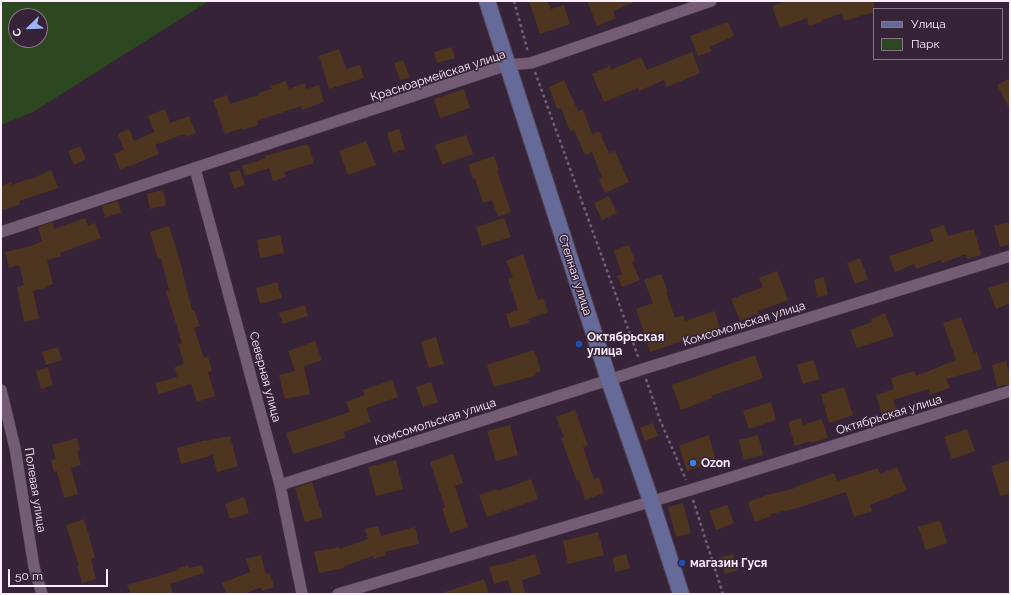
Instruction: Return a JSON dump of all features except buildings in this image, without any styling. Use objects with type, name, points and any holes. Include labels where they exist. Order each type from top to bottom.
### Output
[{"type":"main road","name":"Степная улица","points":[[487,1],[609,380],[651,501],[681,594]]},
{"type":"street","name":"Красноармейская улица","points":[[1,232],[507,66],[531,63],[710,1]]},
{"type":"street","name":"Северная улица","points":[[195,169],[280,485],[302,594]]},
{"type":"street","name":"Комсомольская улица","points":[[280,485],[643,368],[1010,256]]},
{"type":"street","name":"Полевая улица","points":[[1,390],[16,448],[34,567],[42,594]]},
{"type":"street","name":"Октябрьская улица","points":[[338,594],[690,490],[1010,391]]},
{"type":"path","points":[[514,1],[531,63],[643,368],[660,420],[690,490],[723,594]]},
{"type":"green space","points":[[1,1],[209,1],[33,112],[1,125]]},
{"type":"place","name":"Октябрьская улица","points":[[579,344]]},
{"type":"place","name":"Ozon","points":[[693,463]]},
{"type":"place","name":"магазин Гуся","points":[[682,563]]}]
